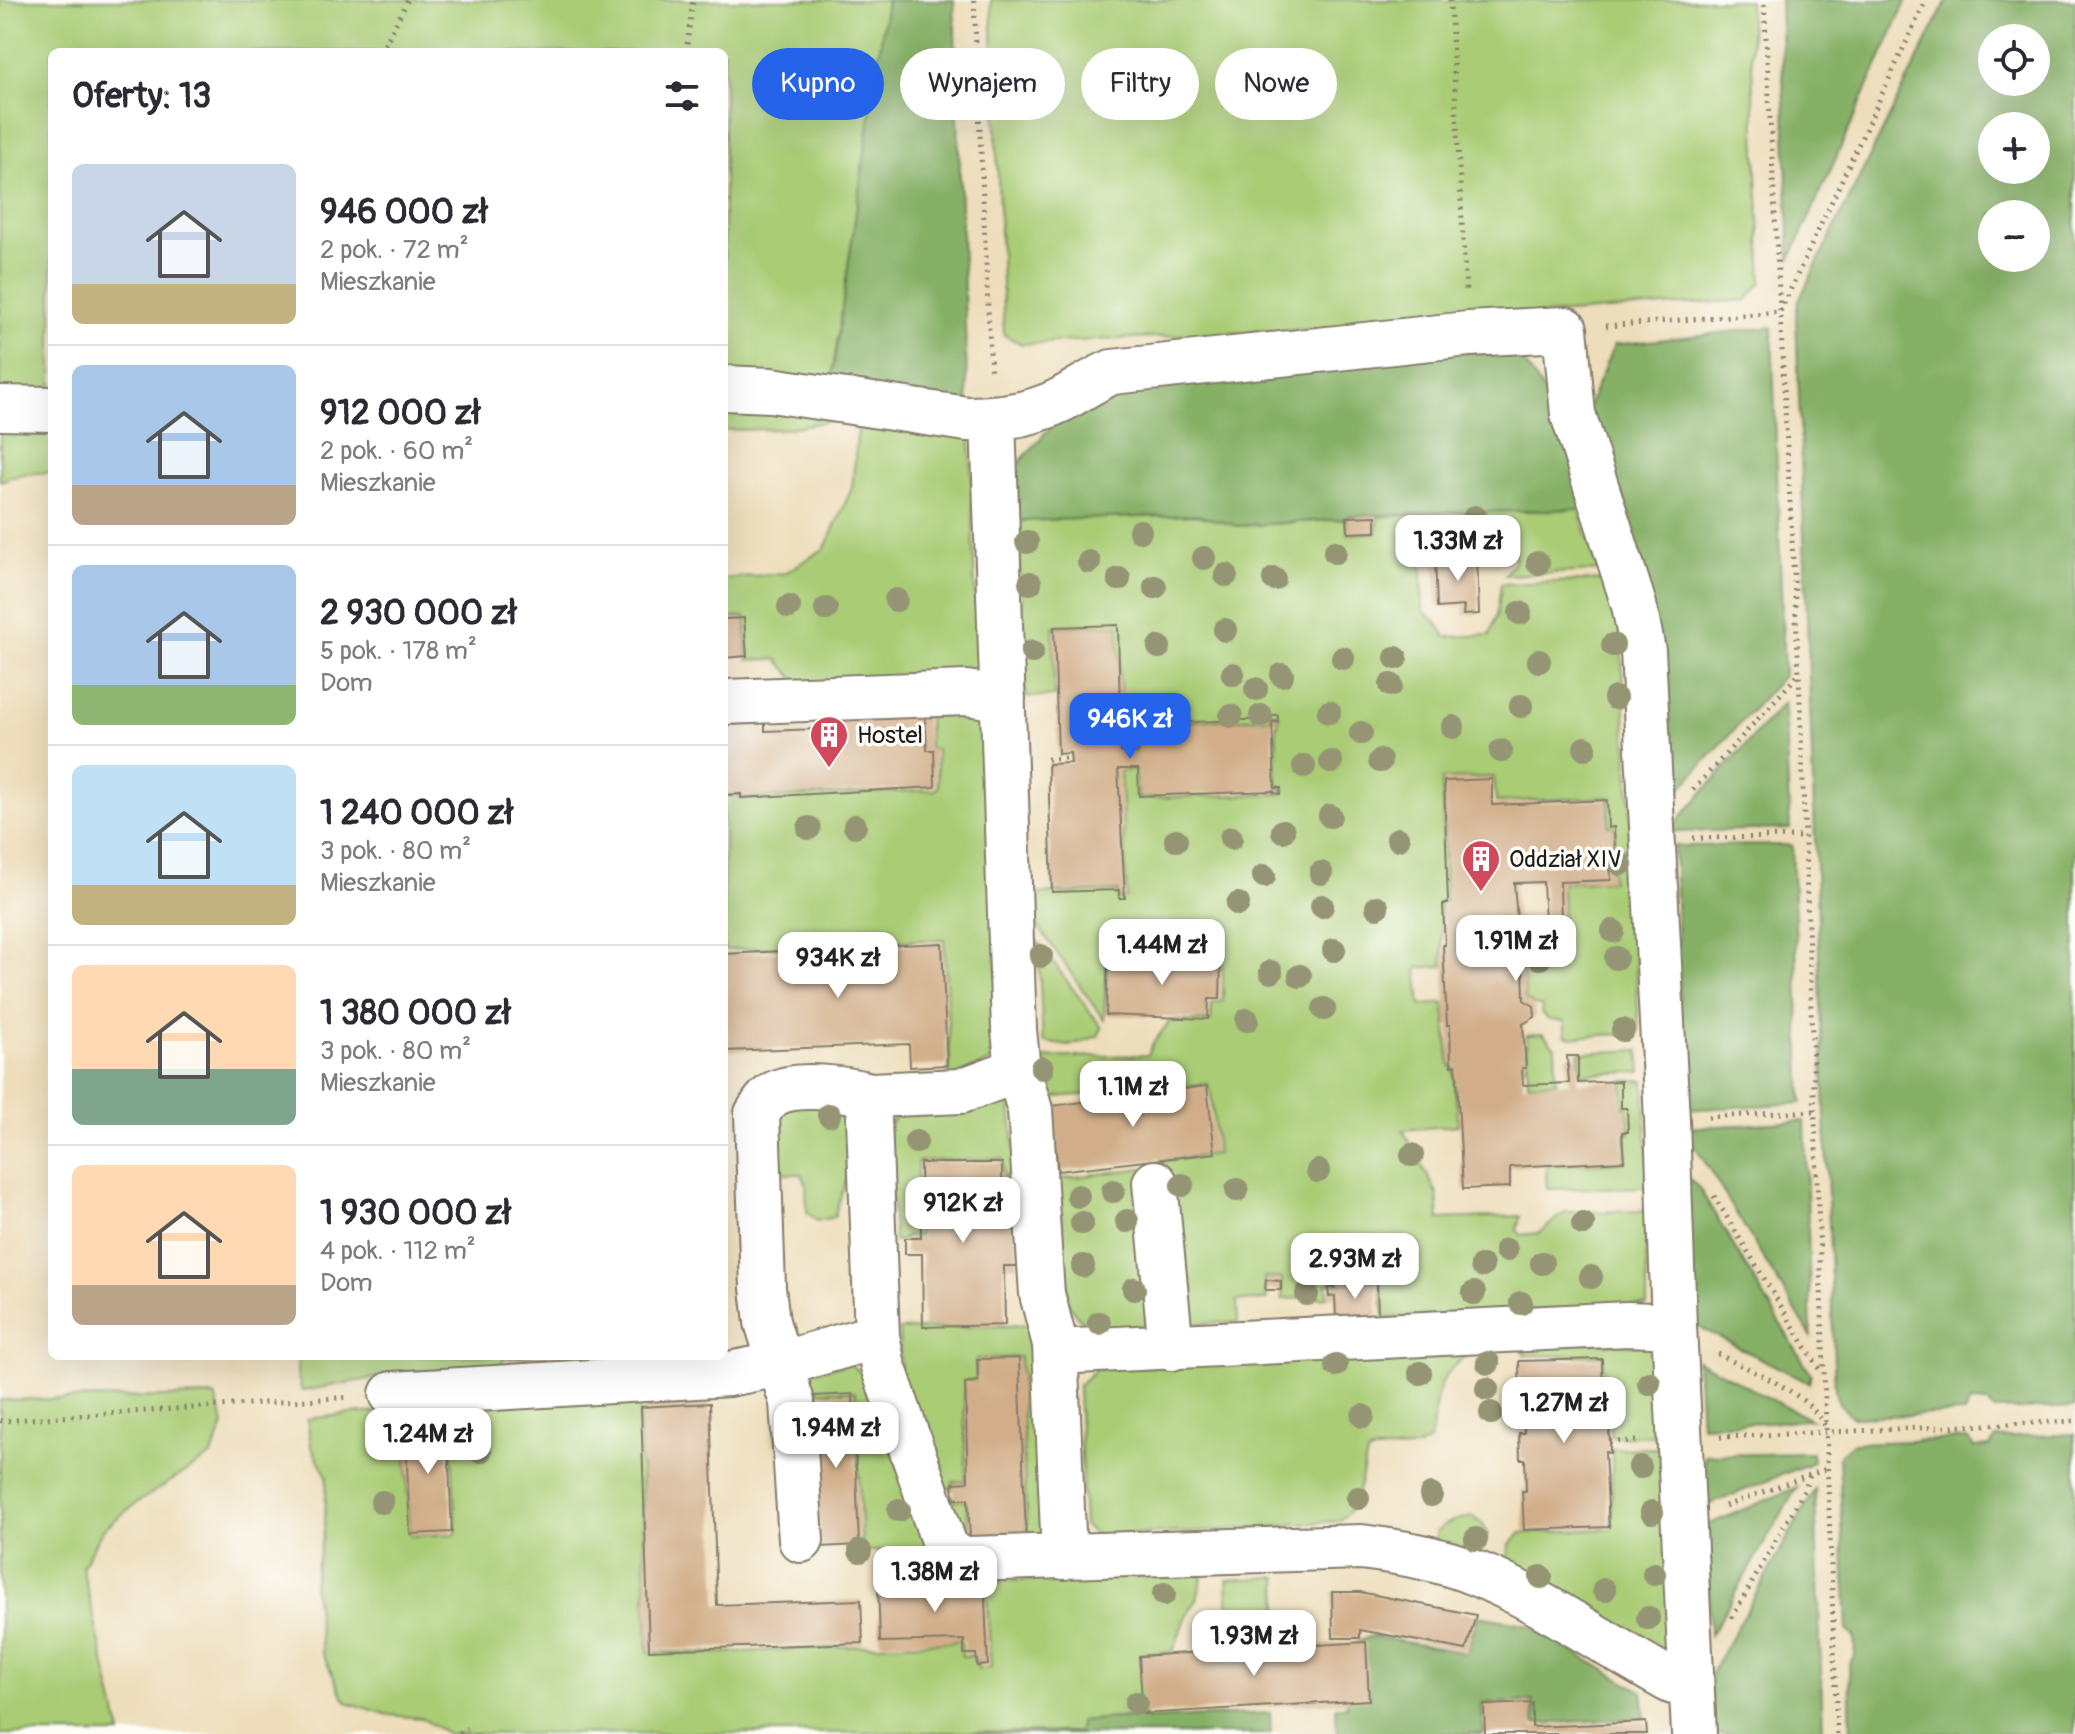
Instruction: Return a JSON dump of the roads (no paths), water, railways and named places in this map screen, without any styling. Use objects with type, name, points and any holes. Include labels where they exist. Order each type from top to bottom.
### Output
[{"type":"lane","points":[[728,388],[771,390],[967,419],[993,419],[1050,405],[1112,372],[1468,334],[1565,329],[1573,414],[1639,626],[1643,651],[1694,1734]]},
{"type":"lane","points":[[0,408],[48,409]]},
{"type":"lane","points":[[993,419],[1014,1030],[1018,1070],[1030,1110],[1042,1294],[1053,1329],[1056,1352],[1064,1557]]},
{"type":"lane","points":[[728,702],[966,693],[1003,698]]},
{"type":"lane","points":[[801,1540],[792,1402],[767,1322],[740,1108],[788,1089],[840,1088],[871,1095],[961,1091],[1018,1070]]},
{"type":"lane","points":[[871,1095],[869,1118],[877,1336],[883,1366],[946,1549],[959,1558],[969,1559],[1361,1547],[1414,1554],[1474,1572],[1506,1587],[1673,1682],[1691,1674]]},
{"type":"lane","points":[[1155,1183],[1171,1348]]},
{"type":"lane","points":[[1056,1352],[1628,1324],[1674,1326]]},
{"type":"lane","points":[[392,1394],[714,1375],[780,1364],[877,1336]]},
{"type":"place","name":"Hostel","points":[[829,769]]},
{"type":"place","name":"Oddział XIV","points":[[1481,893]]}]
